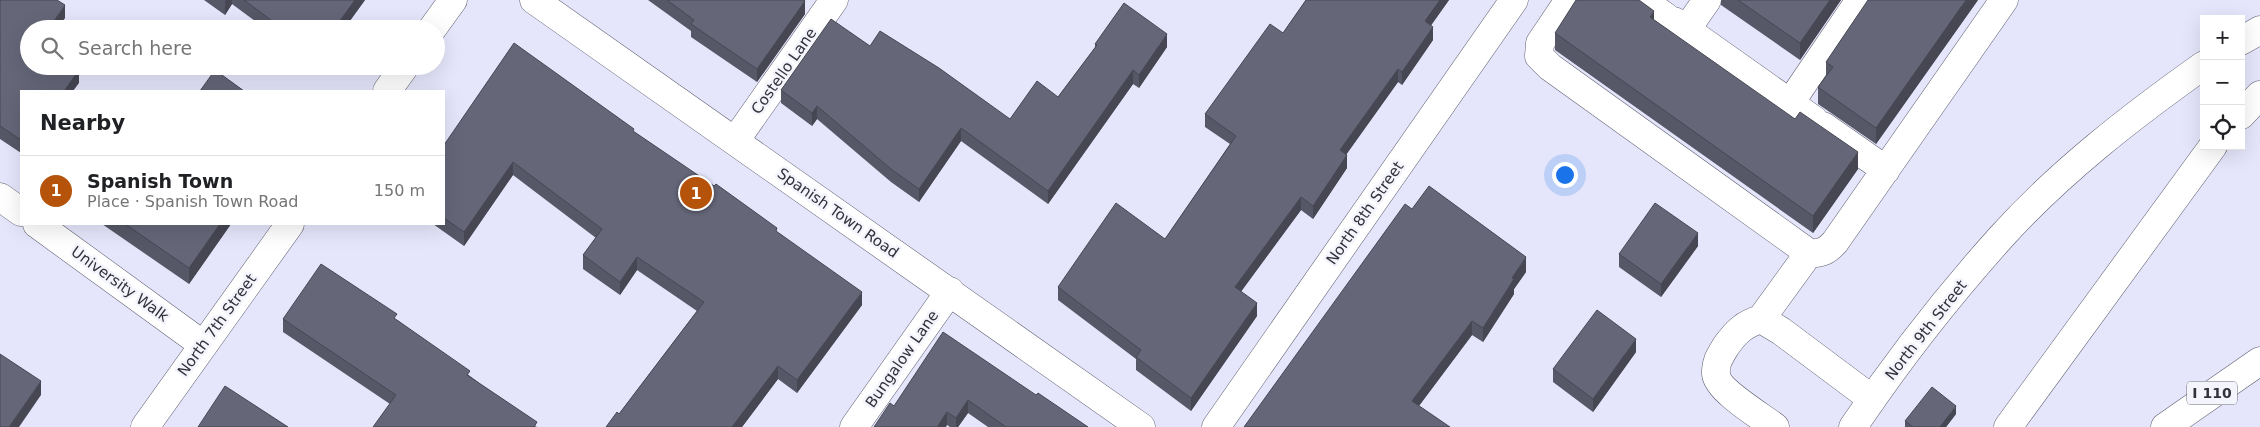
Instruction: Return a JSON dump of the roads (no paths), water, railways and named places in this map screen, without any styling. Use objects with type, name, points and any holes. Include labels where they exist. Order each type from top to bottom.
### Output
[{"type":"main road","points":[[439,20],[453,0]]},
{"type":"main road","name":"Spanish Town Road","points":[[534,0],[1141,427]]},
{"type":"main road","name":"Costello Lane","points":[[735,141],[834,0]]},
{"type":"main road","name":"North 8th Street","points":[[1216,427],[1514,0]]},
{"type":"main road","points":[[1569,0],[1540,43],[1539,56],[1550,67],[1809,253],[1818,254],[1827,250],[1886,170],[2004,0]]},
{"type":"main road","points":[[1642,0],[1886,170]]},
{"type":"main road","points":[[1675,23],[1707,0]]},
{"type":"main road","points":[[1790,103],[1860,0]]},
{"type":"main road","points":[[2245,39],[2260,30]]},
{"type":"main road","name":"North 9th Street","points":[[1853,427],[1872,399],[1955,291],[2003,236],[2088,155],[2147,105],[2200,68]]},
{"type":"main road","points":[[388,90],[399,75]]},
{"type":"main road","points":[[2245,110],[2260,95]]},
{"type":"main road","points":[[2008,427],[2210,150]]},
{"type":"main road","points":[[0,197],[20,211]]},
{"type":"main road","name":"University Walk","points":[[38,225],[202,344]]},
{"type":"main road","name":"North 7th Street","points":[[145,427],[202,344],[289,225]]},
{"type":"main road","points":[[1775,427],[1724,389],[1716,376],[1717,361],[1735,333],[1749,322],[1761,319],[1809,253]]},
{"type":"main road","name":"Bungalow Lane","points":[[854,427],[950,291]]},
{"type":"main road","points":[[1761,319],[1781,331],[1872,399]]},
{"type":"main road","name":"I 110","points":[[2165,427],[2260,361]]},
{"type":"place","name":"Spanish Town","points":[[696,193]]}]
